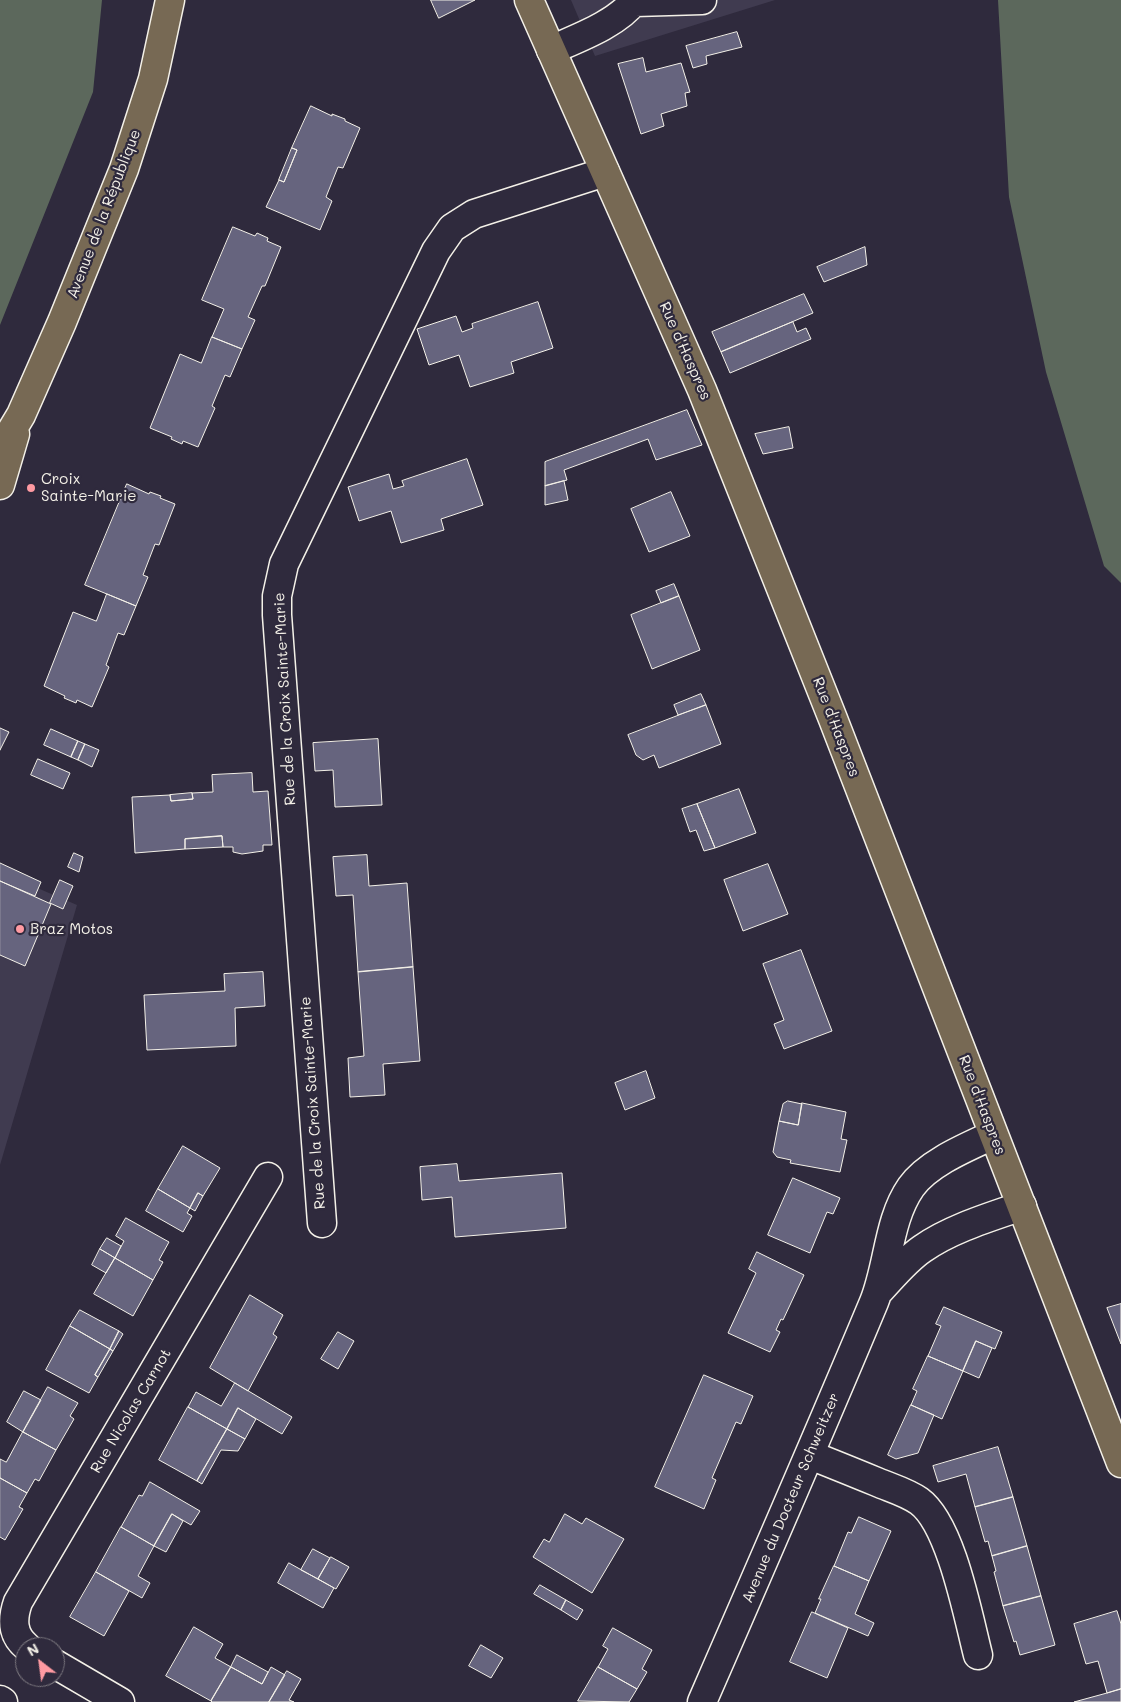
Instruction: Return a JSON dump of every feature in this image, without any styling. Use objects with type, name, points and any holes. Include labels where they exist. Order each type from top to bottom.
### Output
[{"type":"main road","name":"Rue d'Haspres","points":[[529,0],[702,390],[833,720],[1121,1463]]},
{"type":"main road","name":"Avenue de la République","points":[[0,485],[21,416],[62,322],[124,169],[153,79],[170,2]]},
{"type":"main road","name":"Avenue de la République","points":[[0,450],[21,416]]},
{"type":"street","points":[[551,50],[610,21],[635,1],[702,0]]},
{"type":"street","name":"Rue de la Croix Sainte-Marie","points":[[322,1223],[277,614],[277,596],[282,572],[290,550],[445,236],[457,224],[474,214],[605,172]]},
{"type":"street","name":"Avenue du Docteur Schweitzer","points":[[702,1702],[810,1455],[878,1293],[902,1203],[912,1186],[946,1157],[994,1135]]},
{"type":"street","name":"Rue Nicolas Carnot","points":[[19,1637],[13,1625],[18,1602],[268,1177]]},
{"type":"street","name":"Avenue du Docteur Schweitzer","points":[[878,1293],[906,1262],[938,1239],[1022,1206]]},
{"type":"street","points":[[810,1455],[904,1492],[920,1502],[930,1512],[939,1527],[952,1558],[978,1655]]},
{"type":"street","points":[[65,1673],[88,1694],[120,1702]]},
{"type":"shaded area","points":[[571,0],[775,0],[595,56]]},
{"type":"shaded area","points":[[0,872],[77,905],[0,1165]]},
{"type":"green space","points":[[0,0],[102,0],[93,92],[0,325]]},
{"type":"green space","points":[[998,0],[1121,0],[1121,583],[1104,566],[1046,372],[1009,197]]},
{"type":"building","points":[[431,0],[475,0],[439,18]]},
{"type":"building","points":[[737,32],[742,47],[706,56],[707,64],[693,68],[686,46]]},
{"type":"building","points":[[643,58],[646,72],[681,63],[690,92],[685,93],[687,106],[661,114],[664,126],[641,134],[618,64]]},
{"type":"building","points":[[311,106],[332,116],[332,114],[345,119],[345,121],[360,128],[343,168],[338,167],[326,197],[332,201],[320,230],[266,207],[279,180],[284,182],[297,150],[292,148]]},
{"type":"building","points":[[292,148],[297,150],[284,182],[279,180]]},
{"type":"building","points":[[233,227],[255,236],[257,233],[268,238],[267,241],[281,247],[265,286],[262,286],[248,317],[255,320],[242,349],[212,337],[224,309],[202,300]]},
{"type":"building","points":[[865,247],[867,265],[824,282],[817,267]]},
{"type":"building","points":[[804,294],[813,313],[721,352],[712,332]]},
{"type":"building","points":[[538,302],[553,348],[511,362],[514,373],[470,387],[459,355],[429,365],[417,329],[456,316],[462,332],[473,328],[472,324]]},
{"type":"building","points":[[793,322],[797,332],[806,328],[811,339],[730,373],[721,352]]},
{"type":"building","points":[[212,337],[242,349],[230,377],[225,375],[212,406],[215,408],[198,447],[183,441],[182,444],[171,439],[172,437],[150,428],[180,354],[201,363]]},
{"type":"building","points":[[687,410],[702,445],[656,460],[648,439],[564,470],[567,480],[545,486],[545,462]]},
{"type":"building","points":[[789,427],[793,448],[763,454],[755,434]]},
{"type":"building","points":[[467,459],[483,505],[441,519],[444,530],[401,543],[391,511],[359,521],[348,487],[389,474],[393,489],[404,486],[402,481]]},
{"type":"building","points":[[564,481],[568,500],[545,505],[545,486]]},
{"type":"building","points":[[127,484],[149,494],[150,492],[161,496],[160,498],[175,504],[159,545],[155,544],[143,575],[148,577],[136,606],[85,585]]},
{"type":"building","points":[[671,492],[690,536],[649,552],[631,509]]},
{"type":"building","points":[[674,584],[679,596],[661,603],[656,591]]},
{"type":"building","points":[[107,594],[136,606],[124,635],[118,633],[106,665],[109,667],[92,707],[77,700],[76,703],[64,698],[65,696],[44,686],[73,612],[96,621]]},
{"type":"building","points":[[679,596],[700,650],[652,669],[631,615]]},
{"type":"building","points":[[701,694],[706,705],[678,715],[674,705]]},
{"type":"building","points":[[706,705],[721,744],[659,768],[654,755],[643,760],[636,755],[628,735]]},
{"type":"building","points":[[0,728],[9,732],[0,750]]},
{"type":"building","points":[[51,729],[78,741],[71,757],[44,745]]},
{"type":"building","points":[[378,739],[382,805],[335,807],[333,770],[315,771],[313,743]]},
{"type":"building","points":[[78,741],[85,744],[78,760],[71,757]]},
{"type":"building","points":[[85,744],[99,750],[92,767],[78,760]]},
{"type":"building","points":[[38,759],[70,773],[63,789],[31,775]]},
{"type":"building","points":[[252,773],[253,792],[268,791],[272,845],[263,845],[263,851],[242,854],[233,852],[233,847],[223,847],[222,836],[185,839],[185,849],[135,853],[132,797],[170,795],[171,801],[193,799],[192,793],[213,792],[212,775]]},
{"type":"building","points":[[739,789],[756,833],[715,848],[697,804]]},
{"type":"building","points":[[192,793],[193,799],[171,801],[170,795]]},
{"type":"building","points":[[697,804],[715,848],[704,851],[696,830],[690,832],[682,809]]},
{"type":"building","points":[[222,836],[223,847],[185,849],[185,839]]},
{"type":"building","points":[[74,853],[83,857],[79,872],[68,867]]},
{"type":"building","points":[[367,855],[369,886],[407,883],[413,967],[358,972],[353,895],[336,896],[333,857]]},
{"type":"building","points":[[0,863],[41,882],[35,896],[0,881]]},
{"type":"building","points":[[768,864],[788,914],[743,931],[724,880]]},
{"type":"building","points":[[60,880],[73,886],[63,909],[50,903]]},
{"type":"building","name":"Braz Motos","points":[[0,881],[51,904],[25,966],[0,955]]},
{"type":"building","points":[[801,950],[832,1031],[784,1049],[774,1024],[784,1020],[763,964]]},
{"type":"building","points":[[413,967],[420,1061],[383,1064],[385,1095],[350,1097],[348,1058],[364,1056],[358,972]]},
{"type":"building","points":[[263,972],[265,1006],[235,1008],[236,1046],[147,1050],[144,995],[225,991],[224,974]]},
{"type":"building","points":[[646,1071],[655,1098],[625,1110],[615,1083]]},
{"type":"building","points":[[788,1101],[802,1104],[798,1125],[779,1121],[783,1104]]},
{"type":"building","points":[[802,1103],[846,1112],[841,1139],[847,1140],[840,1172],[790,1163],[791,1160],[777,1157],[773,1152],[779,1121],[798,1125]]},
{"type":"building","points":[[183,1146],[220,1168],[203,1196],[198,1193],[190,1208],[158,1189]]},
{"type":"building","points":[[457,1164],[459,1181],[562,1173],[566,1228],[455,1237],[452,1197],[422,1200],[420,1167]]},
{"type":"building","points":[[793,1178],[840,1198],[833,1214],[827,1212],[810,1253],[768,1235]]},
{"type":"building","points":[[158,1189],[190,1208],[187,1213],[192,1216],[183,1232],[146,1211]]},
{"type":"building","points":[[198,1193],[203,1196],[195,1211],[190,1208]]},
{"type":"building","points":[[126,1218],[169,1242],[159,1260],[163,1262],[153,1280],[115,1258],[124,1241],[116,1236]]},
{"type":"building","points":[[107,1238],[121,1246],[115,1258],[100,1249]]},
{"type":"building","points":[[100,1249],[115,1258],[106,1273],[92,1265]]},
{"type":"building","points":[[757,1252],[804,1275],[783,1320],[781,1319],[776,1330],[780,1332],[770,1352],[728,1333],[756,1273],[749,1269]]},
{"type":"building","points":[[115,1258],[153,1280],[133,1316],[94,1294]]},
{"type":"building","points":[[250,1295],[283,1315],[273,1334],[277,1337],[248,1391],[210,1368]]},
{"type":"building","points":[[1121,1304],[1121,1344],[1107,1308]]},
{"type":"building","points":[[944,1307],[1002,1332],[995,1349],[976,1341],[963,1371],[928,1356],[941,1326],[936,1324]]},
{"type":"building","points":[[80,1310],[119,1331],[110,1349],[70,1326]]},
{"type":"building","points":[[70,1326],[110,1349],[95,1375],[98,1377],[89,1393],[46,1370]]},
{"type":"building","points":[[119,1331],[123,1334],[113,1351],[110,1349]]},
{"type":"building","points":[[338,1332],[354,1341],[338,1369],[321,1359]]},
{"type":"building","points":[[976,1341],[992,1348],[979,1378],[963,1371]]},
{"type":"building","points":[[110,1349],[113,1351],[98,1377],[95,1375]]},
{"type":"building","points":[[928,1356],[963,1371],[942,1419],[911,1405],[917,1391],[913,1389]]},
{"type":"building","points":[[704,1375],[753,1396],[741,1424],[736,1422],[712,1478],[716,1480],[704,1509],[655,1487]]},
{"type":"building","points":[[235,1383],[292,1417],[282,1434],[238,1408],[227,1429],[188,1407],[196,1392],[221,1406]]},
{"type":"building","points":[[48,1387],[78,1403],[70,1416],[74,1419],[56,1450],[23,1432]]},
{"type":"building","points":[[24,1391],[41,1400],[23,1432],[7,1422]]},
{"type":"building","points":[[911,1405],[934,1415],[918,1453],[896,1459],[888,1455]]},
{"type":"building","points":[[188,1407],[227,1429],[197,1481],[159,1460]]},
{"type":"building","points":[[238,1408],[256,1419],[245,1439],[227,1429]]},
{"type":"building","points":[[227,1429],[245,1439],[238,1451],[221,1450],[202,1484],[197,1481]]},
{"type":"building","points":[[23,1432],[56,1450],[39,1481],[35,1479],[27,1493],[0,1478],[0,1459],[6,1462]]},
{"type":"building","points":[[998,1447],[1013,1497],[975,1507],[966,1474],[938,1482],[933,1466]]},
{"type":"building","points":[[0,1478],[27,1493],[19,1507],[23,1509],[5,1540],[0,1537]]},
{"type":"building","points":[[150,1482],[200,1511],[191,1525],[172,1514],[154,1546],[121,1527],[139,1495],[142,1496]]},
{"type":"building","points":[[1013,1497],[1027,1546],[992,1556],[988,1541],[985,1542],[975,1507]]},
{"type":"building","points":[[172,1514],[183,1521],[166,1552],[154,1546]]},
{"type":"building","points":[[565,1514],[582,1524],[586,1518],[624,1539],[592,1593],[533,1557],[544,1539],[549,1542]]},
{"type":"building","points":[[859,1517],[891,1531],[869,1581],[834,1566],[848,1532],[851,1533]]},
{"type":"building","points":[[121,1527],[154,1546],[138,1576],[150,1583],[142,1598],[96,1572]]},
{"type":"building","points":[[1027,1546],[1041,1596],[1003,1606],[992,1556]]},
{"type":"building","points":[[313,1549],[330,1558],[318,1579],[301,1570]]},
{"type":"building","points":[[331,1557],[349,1567],[336,1589],[318,1579]]},
{"type":"building","points":[[289,1563],[334,1588],[323,1608],[278,1583]]},
{"type":"building","points":[[834,1566],[869,1581],[855,1614],[874,1623],[868,1636],[815,1613],[821,1599],[819,1599]]},
{"type":"building","points":[[96,1572],[129,1591],[104,1636],[70,1617]]},
{"type":"building","points":[[540,1585],[566,1600],[561,1610],[534,1594]]},
{"type":"building","points":[[1041,1596],[1055,1645],[1020,1655],[1003,1606]]},
{"type":"building","points":[[566,1600],[583,1610],[577,1620],[561,1610]]},
{"type":"building","points":[[1117,1611],[1121,1624],[1121,1689],[1107,1693],[1098,1661],[1086,1664],[1074,1624]]},
{"type":"building","points":[[812,1612],[848,1628],[827,1678],[790,1662]]},
{"type":"building","points":[[194,1627],[223,1644],[215,1658],[231,1667],[211,1701],[166,1676]]},
{"type":"building","points":[[613,1628],[652,1650],[642,1669],[647,1672],[637,1689],[598,1667],[608,1649],[603,1646]]},
{"type":"building","points":[[481,1645],[503,1658],[491,1678],[469,1666]]},
{"type":"building","points":[[237,1655],[268,1672],[262,1684],[231,1667]]},
{"type":"building","points":[[231,1667],[262,1684],[271,1667],[285,1675],[269,1702],[212,1702]]},
{"type":"building","points":[[598,1667],[637,1689],[629,1702],[578,1701]]},
{"type":"building","points":[[287,1671],[301,1679],[289,1700],[294,1702],[269,1702]]},
{"type":"building","points":[[1121,1689],[1121,1702],[1074,1702],[1107,1693]]},
{"type":"place","name":"Croix Sainte-Marie","points":[[31,488]]},
{"type":"place","name":"Braz Motos","points":[[20,929]]}]
